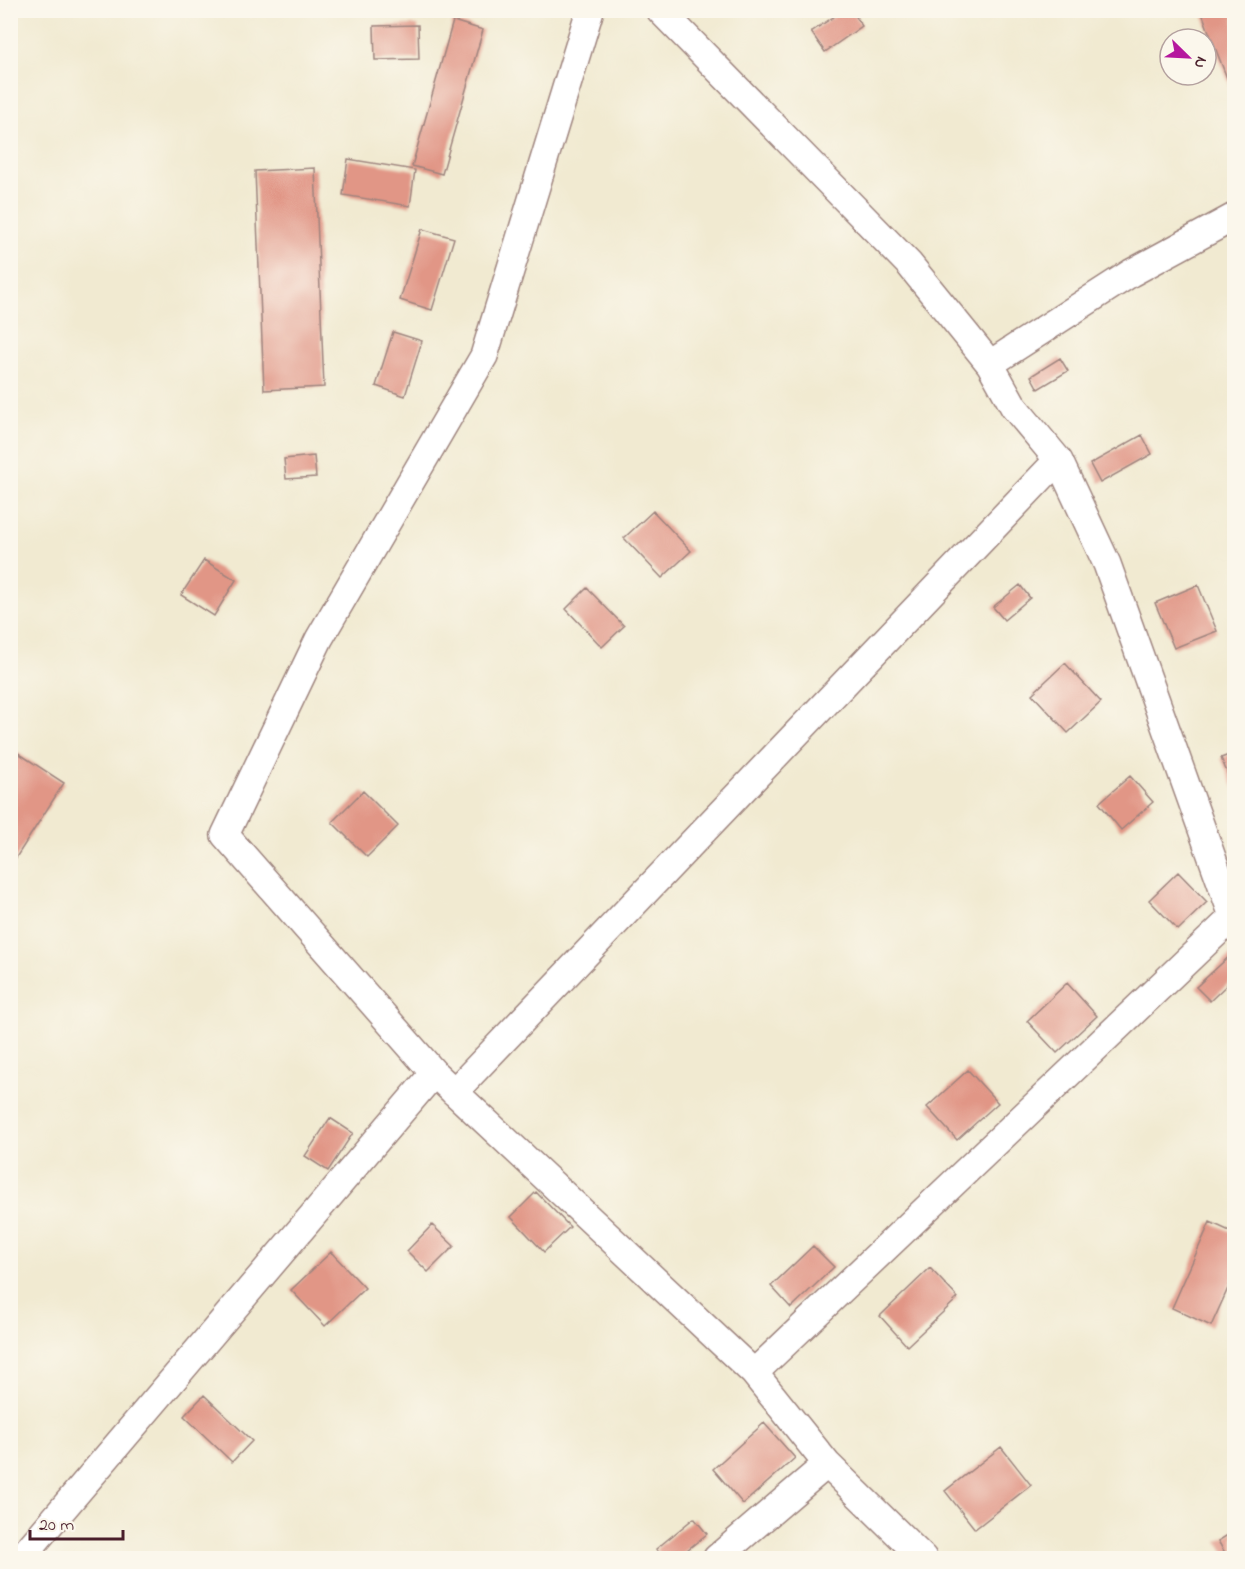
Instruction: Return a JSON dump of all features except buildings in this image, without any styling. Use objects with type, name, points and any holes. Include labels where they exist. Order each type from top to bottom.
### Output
[{"type":"street","points":[[590,10],[484,356],[319,639],[225,835],[434,1072],[754,1373],[827,1464],[923,1558]]},
{"type":"street","points":[[660,10],[909,264],[990,364],[1014,407],[1058,460],[1107,564],[1234,918],[754,1373]]},
{"type":"street","points":[[990,364],[1131,273],[1234,217]]},
{"type":"street","points":[[454,1092],[1058,460]]},
{"type":"street","points":[[21,1558],[434,1072]]},
{"type":"street","points":[[717,1558],[827,1464]]}]
